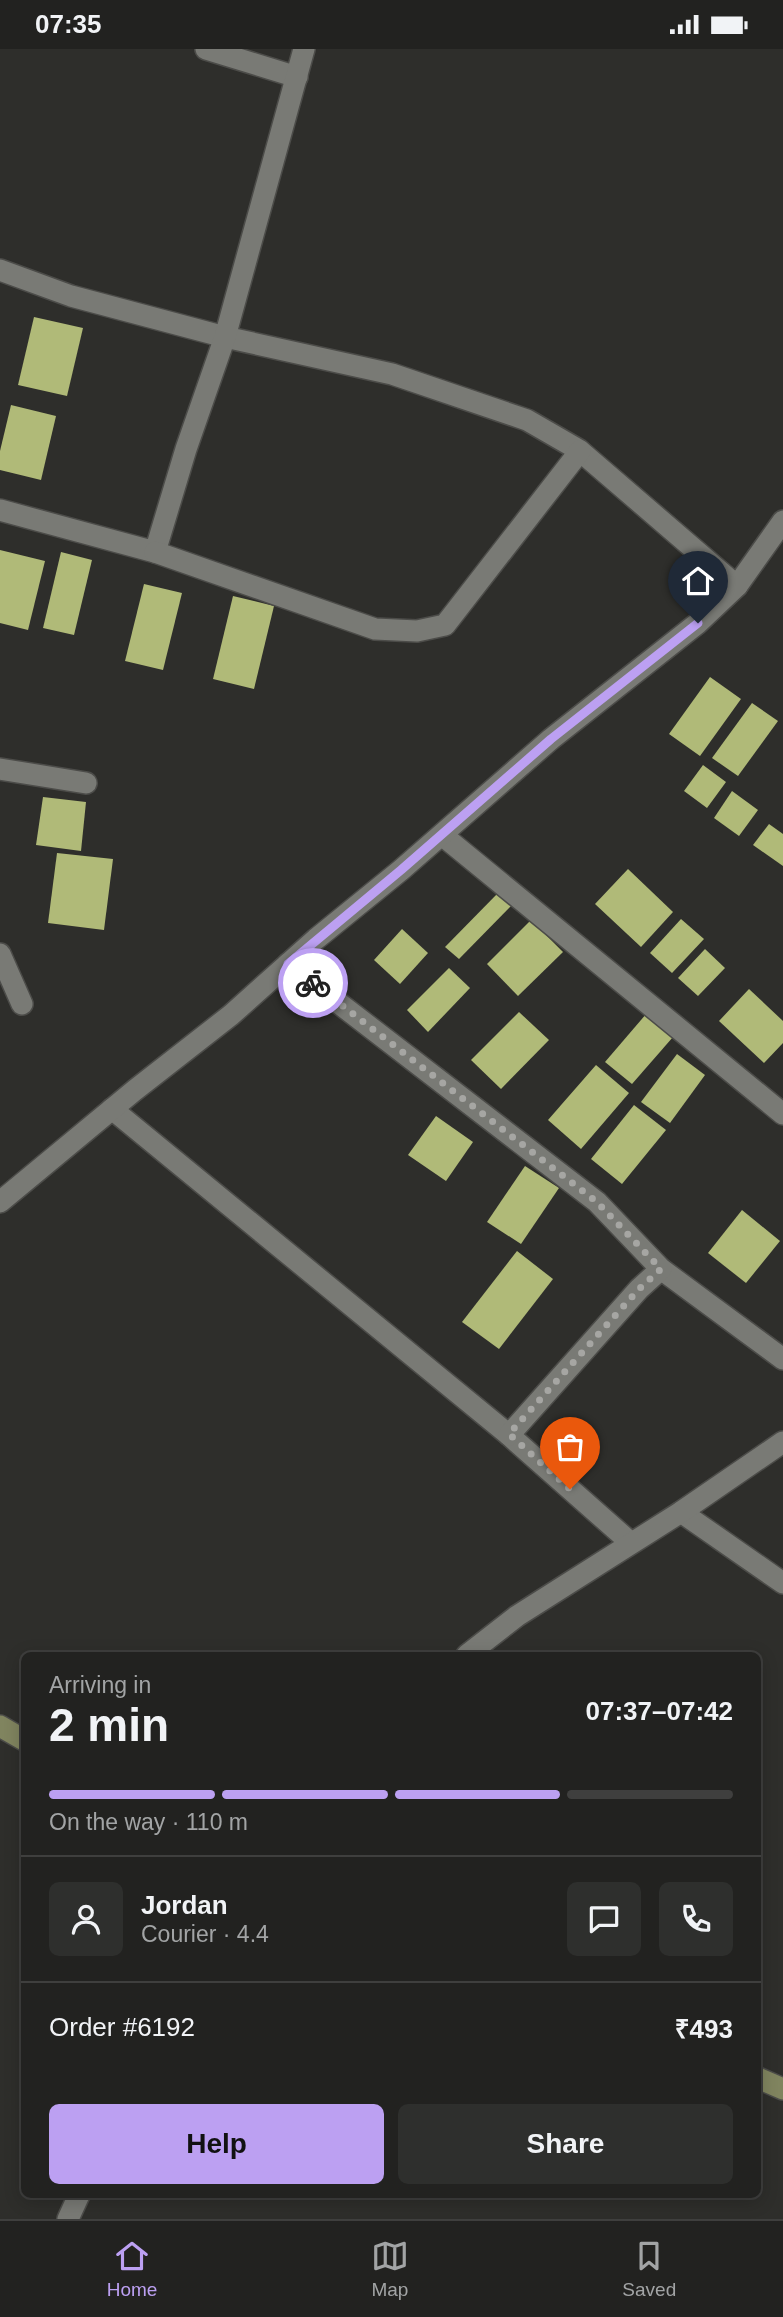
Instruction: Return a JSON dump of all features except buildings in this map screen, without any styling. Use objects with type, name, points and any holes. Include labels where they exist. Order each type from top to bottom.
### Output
[{"type":"main road","points":[[0,1727],[21,1738]]},
{"type":"main road","points":[[761,2079],[783,2089]]},
{"type":"street","points":[[206,49],[297,77]]},
{"type":"street","points":[[155,552],[186,449],[225,337],[304,49]]},
{"type":"street","points":[[0,270],[71,296],[225,337],[392,374],[527,420],[580,451],[737,586]]},
{"type":"street","points":[[0,510],[155,552],[375,629],[417,631],[445,625],[580,451]]},
{"type":"street","points":[[0,1202],[231,1016],[551,739],[658,656],[737,586],[783,520]]},
{"type":"street","points":[[0,769],[86,783]]},
{"type":"street","points":[[442,835],[783,1114]]},
{"type":"street","points":[[0,954],[22,1004]]},
{"type":"street","points":[[288,964],[597,1202],[661,1269],[783,1359]]},
{"type":"street","points":[[113,1109],[509,1434],[631,1543]]},
{"type":"street","points":[[509,1434],[639,1289],[661,1269]]},
{"type":"street","points":[[471,1652],[517,1616],[681,1512],[783,1442]]},
{"type":"street","points":[[681,1512],[783,1583]]},
{"type":"street","points":[[68,2219],[78,2198]]},
{"type":"way so far","points":[[313,983],[597,1202],[661,1269],[639,1289],[509,1434],[570,1489]]},
{"type":"route","points":[[313,983],[288,964],[551,739],[698,623]]}]
